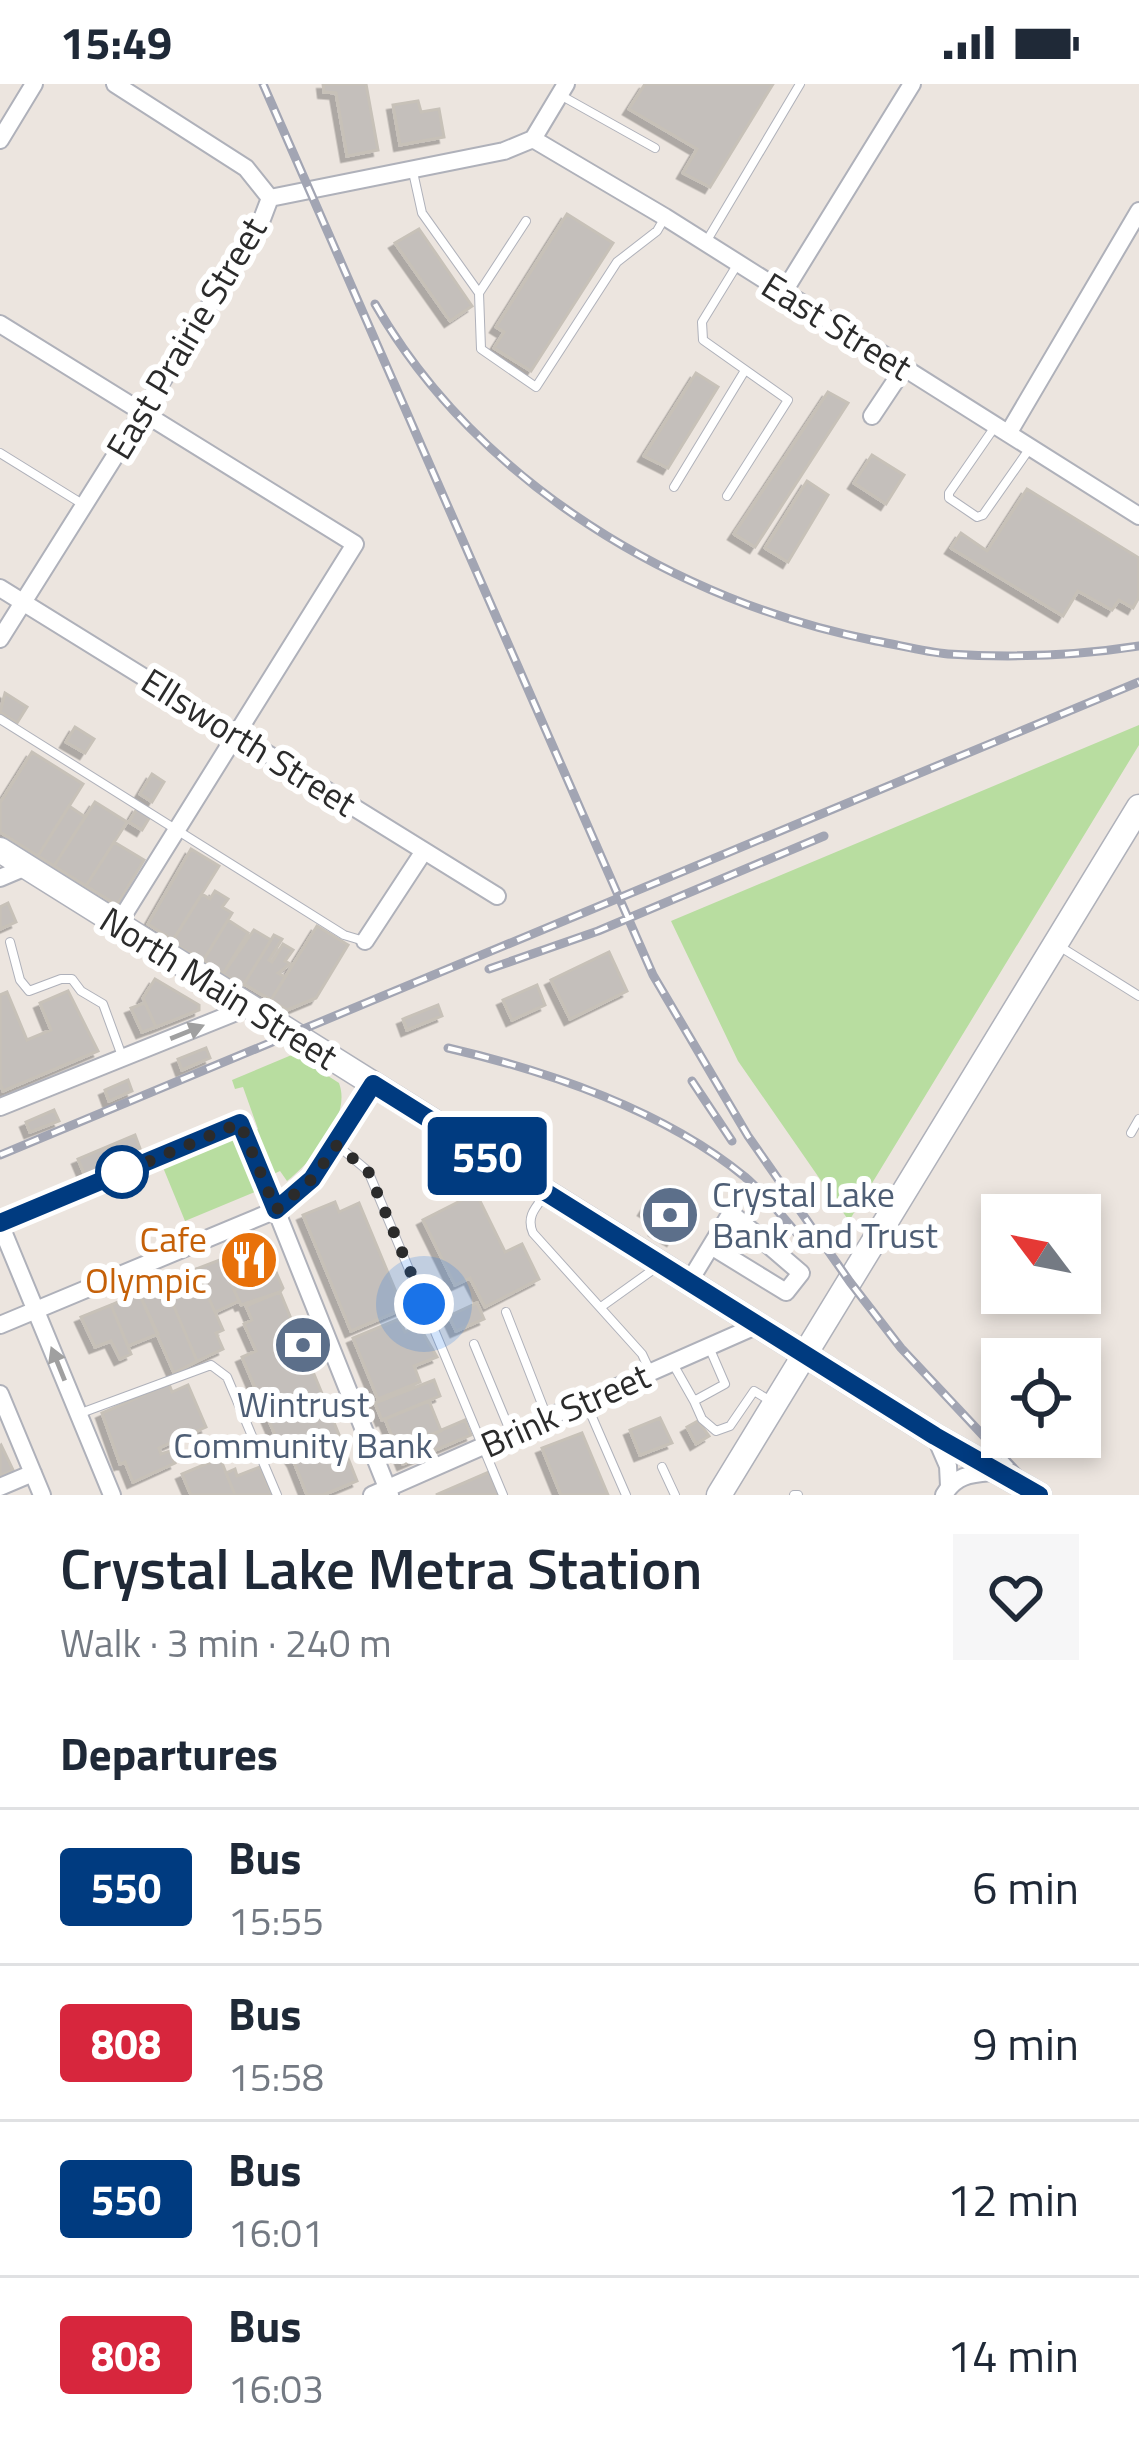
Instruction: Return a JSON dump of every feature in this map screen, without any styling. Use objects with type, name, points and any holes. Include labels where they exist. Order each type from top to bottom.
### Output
[{"type":"street","points":[[0,140],[34,84]]},
{"type":"street","points":[[115,84],[246,168],[270,198]]},
{"type":"street","points":[[783,293],[912,84]]},
{"type":"street","points":[[533,139],[562,89]]},
{"type":"street","name":"East Prairie Street","points":[[0,639],[259,227],[270,198],[504,152],[533,139]]},
{"type":"street","name":"East Street","points":[[533,139],[1139,516]]},
{"type":"street","points":[[1002,428],[1139,211]]},
{"type":"street","points":[[0,324],[355,544],[118,924]]},
{"type":"street","points":[[872,416],[904,368]]},
{"type":"street","name":"Ellsworth Street","points":[[0,588],[497,896]]},
{"type":"street","points":[[719,1495],[745,1428],[775,1404],[1139,807]]},
{"type":"street","name":"North Main Street","points":[[0,850],[935,1436],[1039,1495]]},
{"type":"street","points":[[365,941],[424,851]]},
{"type":"street","points":[[0,878],[26,867]]},
{"type":"street","points":[[0,1106],[249,1006]]},
{"type":"street","points":[[0,1325],[276,1210],[312,1179],[373,1084]]},
{"type":"street","points":[[276,1210],[383,1493]]},
{"type":"street","points":[[689,1282],[731,1213],[801,1273],[786,1292],[711,1246]]},
{"type":"street","points":[[0,1223],[112,1495]]},
{"type":"street","name":"Brink Street","points":[[383,1493],[758,1325]]},
{"type":"street","points":[[0,1394],[42,1495]]},
{"type":"street","points":[[935,1436],[948,1466],[946,1490]]},
{"type":"street","points":[[946,1490],[966,1474],[997,1471]]},
{"type":"street","points":[[0,1487],[33,1473]]},
{"type":"lane","points":[[706,243],[800,84]]},
{"type":"lane","points":[[562,89],[655,148]]},
{"type":"lane","points":[[412,170],[422,213],[479,293],[481,349],[536,387],[617,262],[657,232],[665,217]]},
{"type":"lane","points":[[479,293],[526,220]]},
{"type":"lane","points":[[727,496],[788,400],[709,347],[702,332],[702,322],[737,263]]},
{"type":"lane","points":[[674,487],[744,372]]},
{"type":"lane","points":[[1002,428],[949,493],[977,518],[1031,447]]},
{"type":"lane","points":[[0,453],[84,505]]},
{"type":"lane","points":[[0,719],[344,934],[365,941]]},
{"type":"lane","points":[[10,942],[20,980],[29,991],[72,979],[81,991],[103,1004],[123,1058]]},
{"type":"lane","points":[[1055,944],[1139,996]]},
{"type":"lane","points":[[1131,1133],[1139,1119]]},
{"type":"lane","points":[[0,1223],[240,1123],[276,1210]]},
{"type":"lane","points":[[337,1145],[368,1171],[503,1495]]},
{"type":"lane","points":[[546,1193],[531,1215],[533,1233],[642,1354],[650,1372]]},
{"type":"lane","points":[[601,1307],[660,1264]]},
{"type":"lane","points":[[506,1312],[547,1418]]},
{"type":"lane","points":[[474,1344],[512,1434]]},
{"type":"lane","points":[[694,1401],[725,1384],[709,1347]]},
{"type":"lane","points":[[672,1363],[702,1419],[716,1430],[745,1428]]},
{"type":"lane","points":[[79,1414],[211,1365],[227,1377],[277,1495]]},
{"type":"lane","points":[[586,1401],[626,1495]]},
{"type":"lane","points":[[662,1467],[675,1495]]},
{"type":"green space","points":[[1139,725],[1139,745],[849,1221],[738,1061],[671,921]]},
{"type":"green space","points":[[294,1054],[339,1083],[340,1110],[327,1137],[287,1181],[280,1171],[259,1181],[262,1189],[185,1221],[162,1165],[258,1129],[243,1087],[235,1089],[232,1080]]},
{"type":"building","points":[[323,84],[366,84],[378,150],[347,156],[336,93],[324,92]]},
{"type":"building","points":[[645,84],[773,84],[710,187],[683,173],[697,149],[629,109]]},
{"type":"building","points":[[418,101],[421,112],[439,109],[444,137],[400,145],[393,105]]},
{"type":"building","points":[[567,214],[613,243],[531,371],[494,348],[504,332],[496,327]]},
{"type":"building","points":[[419,229],[472,306],[450,321],[395,243]]},
{"type":"building","points":[[696,373],[718,387],[668,468],[644,456]]},
{"type":"building","points":[[828,392],[848,403],[755,547],[734,534]]},
{"type":"building","points":[[872,455],[904,475],[886,504],[854,483]]},
{"type":"building","points":[[807,481],[828,495],[788,562],[765,548]]},
{"type":"building","points":[[1027,489],[1139,558],[1139,597],[1133,608],[1119,600],[1112,610],[1078,591],[1063,616],[951,548],[961,533],[987,551]]},
{"type":"building","points":[[5,693],[27,707],[17,723],[0,712]]},
{"type":"building","points":[[75,727],[94,739],[85,753],[66,742]]},
{"type":"building","points":[[32,752],[83,784],[38,856],[0,832],[0,803]]},
{"type":"building","points":[[152,774],[164,782],[152,802],[140,794]]},
{"type":"building","points":[[95,802],[127,822],[86,886],[54,866]]},
{"type":"building","points":[[69,806],[85,817],[54,866],[38,856]]},
{"type":"building","points":[[138,807],[151,815],[142,830],[129,822]]},
{"type":"building","points":[[114,842],[144,860],[117,905],[86,886]]},
{"type":"building","points":[[191,849],[219,866],[173,940],[148,924]]},
{"type":"building","points":[[215,891],[228,899],[222,907],[232,913],[203,961],[172,942],[202,894],[210,899]]},
{"type":"building","points":[[8,903],[16,922],[0,929],[0,907]]},
{"type":"building","points":[[228,920],[248,933],[223,974],[203,961]]},
{"type":"building","points":[[317,926],[348,945],[316,998],[287,1010],[271,1000]]},
{"type":"building","points":[[254,930],[271,940],[243,986],[223,974]]},
{"type":"building","points":[[274,935],[282,939],[269,960],[283,944],[293,950],[285,961],[290,964],[278,973],[285,977],[271,1000],[244,984]]},
{"type":"building","points":[[609,952],[627,991],[570,1019],[551,980]]},
{"type":"building","points":[[155,979],[199,1005],[199,1010],[156,1027],[143,998]]},
{"type":"building","points":[[537,985],[545,1005],[512,1020],[503,1000]]},
{"type":"building","points":[[68,991],[98,1051],[3,1091],[0,995],[7,992],[27,1040],[51,1030],[40,1003]]},
{"type":"building","points":[[145,1003],[156,1027],[142,1032],[131,1008]]},
{"type":"building","points":[[438,1005],[442,1016],[407,1030],[403,1019]]},
{"type":"building","points":[[206,1048],[210,1058],[182,1070],[178,1059]]},
{"type":"building","points":[[128,1080],[132,1091],[109,1101],[105,1090]]},
{"type":"building","points":[[54,1110],[59,1121],[30,1132],[26,1122]]},
{"type":"building","points":[[135,1135],[142,1154],[86,1178],[78,1159]]},
{"type":"building","points":[[476,1193],[505,1252],[522,1244],[539,1279],[485,1307],[470,1278],[455,1285],[423,1220]]},
{"type":"building","name":"Crystal Lake Bank and Trust","points":[[676,1196],[692,1205],[672,1240],[655,1230],[661,1220],[644,1210],[652,1197],[670,1207]]},
{"type":"building","points":[[335,1202],[339,1212],[359,1203],[403,1309],[351,1331],[303,1215]]},
{"type":"building","points":[[258,1243],[276,1272],[234,1290],[220,1260]]},
{"type":"building","points":[[220,1260],[239,1301],[215,1312],[196,1269]]},
{"type":"building","points":[[196,1269],[223,1330],[216,1333],[223,1349],[197,1361],[164,1283]]},
{"type":"building","points":[[276,1272],[283,1288],[280,1292],[241,1305],[234,1290]]},
{"type":"building","points":[[164,1283],[197,1361],[174,1373],[139,1293]]},
{"type":"building","points":[[280,1292],[342,1442],[294,1462],[281,1449],[242,1357],[256,1351],[244,1324],[252,1320],[246,1306]]},
{"type":"building","points":[[139,1293],[158,1334],[128,1346],[111,1305]]},
{"type":"building","points":[[477,1303],[484,1319],[456,1331],[449,1316]]},
{"type":"building","points":[[111,1305],[131,1354],[120,1359],[111,1341],[95,1347],[81,1317]]},
{"type":"building","points":[[399,1319],[405,1332],[419,1326],[437,1357],[414,1366],[420,1382],[378,1399],[353,1338]]},
{"type":"building","points":[[434,1380],[440,1396],[382,1420],[375,1403]]},
{"type":"building","points":[[169,1384],[172,1392],[188,1385],[206,1427],[159,1448],[161,1454],[170,1451],[175,1463],[133,1482],[125,1462],[120,1464],[102,1413]]},
{"type":"building","points":[[429,1401],[441,1431],[397,1449],[385,1419]]},
{"type":"building","points":[[660,1418],[672,1443],[640,1455],[630,1430]]},
{"type":"building","points":[[465,1420],[471,1435],[403,1464],[397,1449]]},
{"type":"building","points":[[698,1421],[709,1436],[696,1444],[687,1427]]},
{"type":"building","points":[[582,1433],[608,1495],[561,1495],[542,1448]]},
{"type":"building","points":[[342,1443],[357,1481],[323,1495],[307,1495],[294,1462]]},
{"type":"building","points":[[0,1446],[13,1470],[0,1476]]},
{"type":"building","points":[[220,1458],[235,1495],[191,1495],[182,1474]]},
{"type":"building","points":[[260,1467],[272,1495],[235,1495],[226,1473],[235,1469],[237,1476]]},
{"type":"building","points":[[489,1472],[499,1495],[436,1495]]},
{"type":"railway","points":[[263,84],[653,975],[748,1136],[850,1282],[901,1348],[1039,1495]]},
{"type":"railway","points":[[375,304],[418,368],[469,427],[526,479],[590,525],[728,597],[802,623],[939,653],[1044,655],[1139,646]]},
{"type":"railway","points":[[0,1155],[1139,682]]},
{"type":"railway","points":[[489,969],[598,931],[824,836]]},
{"type":"railway","points":[[448,1048],[604,1096],[679,1132],[745,1177],[808,1246]]},
{"type":"railway","points":[[692,1081],[732,1141]]},
{"type":"bus line","name":"550","points":[[0,1223],[240,1123],[276,1210],[312,1179],[373,1084],[935,1436],[1039,1495]]},
{"type":"place","name":"Crystal Lake Bank and Trust","points":[[670,1215]]},
{"type":"place","name":"Cafe Olympic","points":[[249,1260]]},
{"type":"place","name":"Wintrust Community Bank","points":[[303,1345]]},
{"type":"route","points":[[122,1172],[116,1175],[240,1123],[276,1210],[312,1179],[337,1145],[368,1171],[424,1304]]}]
